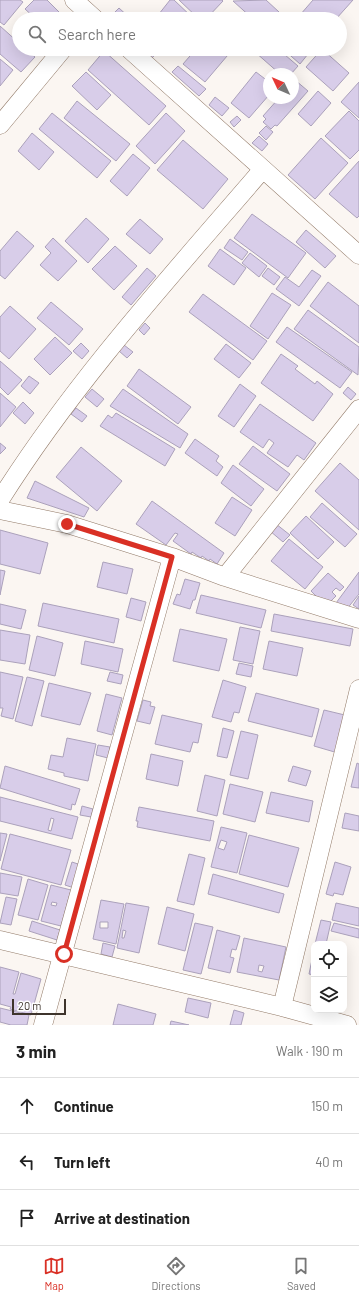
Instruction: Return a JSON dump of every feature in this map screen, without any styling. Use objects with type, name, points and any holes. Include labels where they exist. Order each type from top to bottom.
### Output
[{"type":"street","points":[[74,0],[85,12]]},
{"type":"street","points":[[0,125],[57,56]]},
{"type":"street","points":[[137,56],[359,255]]},
{"type":"street","points":[[0,500],[29,454],[81,385],[263,169]]},
{"type":"street","points":[[225,577],[359,409]]},
{"type":"street","points":[[0,510],[67,524],[172,557],[225,577],[359,619]]},
{"type":"street","points":[[43,1025],[64,954],[172,557]]},
{"type":"street","points":[[282,1007],[359,689]]},
{"type":"street","points":[[0,940],[282,1007],[347,1025]]},
{"type":"building","points":[[0,0],[20,0],[23,2],[15,12],[12,12],[12,15],[4,25],[0,22]]},
{"type":"building","points":[[34,0],[47,0],[59,12],[28,12],[25,9]]},
{"type":"building","points":[[170,0],[174,0],[187,12],[161,12]]},
{"type":"building","points":[[179,0],[223,1],[213,12],[192,12]]},
{"type":"building","points":[[266,0],[279,12],[245,12],[233,1]]},
{"type":"building","points":[[313,0],[353,0],[342,12],[303,12]]},
{"type":"building","points":[[119,8],[123,12],[115,12]]},
{"type":"building","points":[[0,26],[12,37],[12,56],[35,57],[21,72],[0,54]]},
{"type":"building","points":[[100,56],[110,56],[166,106],[149,125],[88,70]]},
{"type":"building","points":[[190,56],[227,56],[205,82],[183,64]]},
{"type":"building","points":[[260,56],[286,56],[298,66],[296,68],[273,68]]},
{"type":"building","points":[[291,56],[306,56],[300,64]]},
{"type":"building","points":[[316,56],[330,56],[349,73],[333,91],[306,67]]},
{"type":"building","points":[[0,59],[13,70],[0,86]]},
{"type":"building","points":[[178,66],[206,89],[199,96],[172,72]]},
{"type":"building","points":[[86,72],[111,95],[97,110],[72,86]]},
{"type":"building","points":[[256,72],[263,77],[263,102],[249,118],[231,103]]},
{"type":"building","points":[[359,82],[359,118],[341,102]]},
{"type":"building","points":[[299,83],[308,91],[299,101]]},
{"type":"building","points":[[318,91],[331,103],[311,126],[298,114]]},
{"type":"building","points":[[215,97],[229,108],[222,116],[209,105]]},
{"type":"building","points":[[77,101],[130,144],[116,161],[64,118]]},
{"type":"building","points":[[274,104],[296,104],[277,126],[275,125],[271,129],[263,122],[266,119],[263,116]]},
{"type":"building","points":[[349,111],[359,121],[359,150],[350,159],[325,136]]},
{"type":"building","points":[[52,113],[111,161],[97,178],[39,129]]},
{"type":"building","points":[[166,113],[185,131],[155,164],[136,146]]},
{"type":"building","points":[[237,116],[241,120],[234,127],[230,122]]},
{"type":"building","points":[[266,126],[273,132],[266,140],[259,133]]},
{"type":"building","points":[[32,133],[54,152],[39,170],[18,151]]},
{"type":"building","points":[[259,136],[268,144],[262,151],[252,143]]},
{"type":"building","points":[[321,138],[348,163],[315,199],[288,175]]},
{"type":"building","points":[[183,140],[228,179],[203,209],[157,170]]},
{"type":"building","points":[[133,154],[150,168],[127,196],[110,181]]},
{"type":"building","points":[[359,161],[359,216],[357,218],[329,194]]},
{"type":"building","points":[[252,214],[306,253],[288,278],[234,238]]},
{"type":"building","points":[[86,218],[109,239],[88,263],[65,241]]},
{"type":"building","points":[[140,219],[163,239],[150,254],[126,234]]},
{"type":"building","points":[[306,230],[336,256],[325,268],[296,242]]},
{"type":"building","points":[[17,231],[34,246],[5,279],[0,275],[0,251]]},
{"type":"building","points":[[53,238],[77,261],[58,281],[40,265],[51,253],[45,247]]},
{"type":"building","points":[[230,239],[248,252],[242,260],[224,248]]},
{"type":"building","points":[[115,246],[137,266],[114,290],[92,269]]},
{"type":"building","points":[[220,249],[246,268],[234,285],[208,266]]},
{"type":"building","points":[[250,253],[267,266],[259,277],[242,263]]},
{"type":"building","points":[[147,268],[156,276],[131,305],[122,297]]},
{"type":"building","points":[[268,268],[280,277],[274,285],[262,276]]},
{"type":"building","points":[[312,270],[321,276],[299,306],[276,289],[285,277],[299,287]]},
{"type":"building","points":[[328,282],[359,306],[359,343],[310,306]]},
{"type":"building","points":[[272,293],[291,305],[268,339],[250,326]]},
{"type":"building","points":[[203,294],[267,341],[253,360],[189,312]]},
{"type":"building","points":[[51,302],[83,329],[69,345],[37,318]]},
{"type":"building","points":[[10,306],[36,329],[9,359],[0,351],[0,317]]},
{"type":"building","points":[[308,310],[359,347],[358,375],[294,329]]},
{"type":"building","points":[[145,323],[150,328],[144,335],[139,330]]},
{"type":"building","points":[[287,327],[352,372],[340,388],[276,342]]},
{"type":"building","points":[[55,337],[72,353],[50,375],[34,359]]},
{"type":"building","points":[[81,343],[89,351],[82,359],[73,351]]},
{"type":"building","points":[[226,344],[251,363],[239,378],[214,359]]},
{"type":"building","points":[[124,345],[133,352],[127,358],[119,351]]},
{"type":"building","points":[[281,354],[298,366],[295,369],[315,384],[317,381],[333,394],[313,421],[261,383]]},
{"type":"building","points":[[0,361],[22,380],[8,395],[0,387]]},
{"type":"building","points":[[139,369],[191,407],[178,424],[127,386]]},
{"type":"building","points":[[29,376],[39,383],[30,394],[21,386]]},
{"type":"building","points":[[240,384],[256,396],[234,427],[218,416]]},
{"type":"building","points":[[348,387],[356,394],[351,400],[343,393]]},
{"type":"building","points":[[92,389],[104,399],[97,407],[85,397]]},
{"type":"building","points":[[123,389],[188,434],[180,448],[110,406]]},
{"type":"building","points":[[0,393],[16,407],[0,427]]},
{"type":"building","points":[[23,402],[34,413],[25,424],[13,413]]},
{"type":"building","points":[[260,404],[316,443],[304,460],[297,455],[288,467],[267,453],[274,443],[269,439],[263,448],[240,432]]},
{"type":"building","points":[[76,408],[87,416],[82,422],[71,414]]},
{"type":"building","points":[[116,413],[175,449],[165,466],[100,426],[108,415],[112,418]]},
{"type":"building","points":[[195,439],[219,456],[216,461],[223,467],[217,476],[185,453]]},
{"type":"building","points":[[0,443],[6,448],[0,454]]},
{"type":"building","points":[[253,446],[290,474],[277,491],[239,464]]},
{"type":"building","points":[[81,447],[122,481],[97,511],[56,477]]},
{"type":"building","points":[[340,463],[359,480],[359,530],[315,491]]},
{"type":"building","points":[[233,465],[264,489],[251,506],[221,483]]},
{"type":"building","points":[[35,481],[89,508],[84,517],[27,498]]},
{"type":"building","points":[[232,497],[252,510],[235,536],[215,523]]},
{"type":"building","points":[[152,501],[224,553],[217,564],[202,556],[201,558],[192,552],[191,554],[173,541],[178,534],[175,533],[166,545],[136,524]]},
{"type":"building","points":[[322,503],[357,534],[345,547],[310,517]]},
{"type":"building","points":[[306,516],[334,542],[318,559],[290,533]]},
{"type":"building","points":[[276,524],[290,535],[283,542],[270,531]]},
{"type":"building","points":[[0,530],[48,543],[40,574],[0,564]]},
{"type":"building","points":[[289,539],[323,567],[305,589],[271,561]]},
{"type":"building","points":[[103,562],[133,569],[127,594],[97,587]]},
{"type":"building","points":[[0,570],[5,571],[0,595]]},
{"type":"building","points":[[359,572],[359,594],[346,610],[336,603]]},
{"type":"building","points":[[328,573],[344,587],[340,591],[336,588],[332,592],[336,596],[326,606],[311,591]]},
{"type":"building","points":[[185,579],[200,583],[195,600],[193,600],[190,609],[173,604],[177,594],[180,595]]},
{"type":"building","points":[[201,595],[266,610],[261,628],[196,613]]},
{"type":"building","points":[[359,596],[359,609],[353,605]]},
{"type":"building","points":[[131,598],[146,602],[141,621],[126,617]]},
{"type":"building","points":[[43,603],[119,619],[114,643],[38,626]]},
{"type":"building","points":[[0,604],[26,610],[21,629],[0,624]]},
{"type":"building","points":[[274,614],[353,629],[350,646],[271,631]]},
{"type":"building","points":[[240,627],[260,631],[253,664],[233,660]]},
{"type":"building","points":[[180,629],[227,639],[219,671],[173,661]]},
{"type":"building","points":[[0,630],[30,635],[25,664],[0,660]]},
{"type":"building","points":[[37,636],[63,643],[55,676],[29,670]]},
{"type":"building","points":[[85,641],[123,649],[118,672],[81,664]]},
{"type":"building","points":[[269,641],[303,648],[297,676],[263,669]]},
{"type":"building","points":[[239,663],[253,666],[251,677],[236,674]]},
{"type":"building","points":[[0,672],[23,677],[13,719],[1,716],[3,708],[0,708]]},
{"type":"building","points":[[110,672],[123,675],[121,684],[107,681]]},
{"type":"building","points":[[27,677],[44,681],[32,726],[15,721]]},
{"type":"building","points":[[223,680],[246,687],[239,713],[234,712],[231,722],[212,717]]},
{"type":"building","points":[[49,683],[91,693],[80,725],[41,716]]},
{"type":"building","points":[[256,693],[319,709],[312,737],[248,721]]},
{"type":"building","points":[[106,694],[122,698],[112,735],[97,731]]},
{"type":"building","points":[[143,700],[151,702],[150,706],[155,707],[150,724],[137,721]]},
{"type":"building","points":[[324,710],[349,716],[338,753],[314,746]]},
{"type":"building","points":[[162,715],[202,724],[198,743],[193,742],[190,752],[155,744]]},
{"type":"building","points":[[223,728],[234,731],[227,758],[217,756]]},
{"type":"building","points":[[241,731],[258,735],[248,779],[230,775]]},
{"type":"building","points":[[67,738],[96,744],[88,781],[64,776],[64,773],[48,769],[51,755],[63,757]]},
{"type":"building","points":[[98,745],[110,747],[108,758],[96,755]]},
{"type":"building","points":[[151,754],[183,761],[178,786],[146,779]]},
{"type":"building","points":[[357,763],[359,764],[359,788],[351,787]]},
{"type":"building","points":[[5,766],[80,789],[75,805],[72,804],[71,810],[0,788]]},
{"type":"building","points":[[293,766],[311,771],[306,786],[288,781]]},
{"type":"building","points":[[205,775],[225,780],[217,816],[197,811]]},
{"type":"building","points":[[230,784],[263,792],[255,822],[223,814]]},
{"type":"building","points":[[271,792],[313,801],[309,822],[266,813]]},
{"type":"building","points":[[0,797],[78,817],[72,839],[0,821]],"holes":[[[51,818],[54,819],[51,831],[48,830]]]},
{"type":"building","points":[[82,806],[93,809],[91,817],[80,815]]},
{"type":"building","points":[[139,807],[214,821],[210,841],[137,827],[138,821],[136,821]]},
{"type":"building","points":[[345,813],[359,816],[359,831],[342,828]]},
{"type":"building","points":[[221,827],[247,833],[237,873],[211,867]],"holes":[[[221,840],[227,842],[224,850],[218,848]]]},
{"type":"building","points":[[0,833],[7,834],[0,861]]},
{"type":"building","points":[[10,834],[71,850],[61,885],[1,869]]},
{"type":"building","points":[[249,835],[299,848],[288,887],[239,874]]},
{"type":"building","points":[[189,854],[205,858],[194,905],[177,901]]},
{"type":"building","points":[[72,862],[81,865],[74,888],[65,885]]},
{"type":"building","points":[[335,862],[351,867],[343,895],[334,893],[333,896],[326,894]]},
{"type":"building","points":[[0,873],[22,877],[18,896],[0,893]]},
{"type":"building","points":[[213,874],[284,894],[279,913],[208,894]]},
{"type":"building","points":[[28,879],[48,885],[38,920],[18,915]]},
{"type":"building","points":[[51,885],[71,890],[61,926],[41,921]],"holes":[[[52,902],[57,903],[56,906],[51,905]]]},
{"type":"building","points":[[6,897],[17,899],[11,925],[0,923]]},
{"type":"building","points":[[101,900],[124,904],[116,944],[93,939]],"holes":[[[100,922],[108,922],[108,928],[100,928]]]},
{"type":"building","points":[[126,903],[149,907],[139,953],[117,948]],"holes":[[[123,930],[126,931],[124,938],[122,938]]]},
{"type":"building","points":[[336,903],[359,908],[359,926],[332,920]]},
{"type":"building","points":[[167,907],[194,914],[185,951],[158,944]]},
{"type":"building","points":[[321,920],[331,922],[327,941],[316,941]]},
{"type":"building","points":[[32,921],[60,930],[57,940],[29,931]]},
{"type":"building","points":[[195,923],[213,927],[201,974],[183,970]]},
{"type":"building","points":[[334,923],[359,929],[359,938],[331,931]]},
{"type":"building","points":[[217,930],[240,936],[236,950],[232,949],[230,957],[234,958],[230,973],[208,968]]},
{"type":"building","points":[[244,938],[286,947],[279,980],[237,972]],"holes":[[[259,965],[264,966],[262,972],[258,971]]]},
{"type":"building","points":[[103,943],[115,946],[112,957],[101,954]]},
{"type":"building","points":[[0,967],[19,972],[13,994],[15,994],[21,973],[41,979],[31,1015],[10,1009],[11,1007],[0,1004]]},
{"type":"building","points":[[188,998],[211,1003],[208,1018],[185,1012]]},
{"type":"building","points":[[118,1004],[156,1014],[153,1025],[113,1025]]},
{"type":"building","points":[[0,1008],[29,1015],[27,1025],[11,1025],[0,1022]]},
{"type":"building","points":[[234,1010],[244,1013],[241,1025],[230,1025]]},
{"type":"building","points":[[171,1021],[189,1025],[170,1025]]},
{"type":"route","points":[[64,954],[172,557],[67,524]]}]
